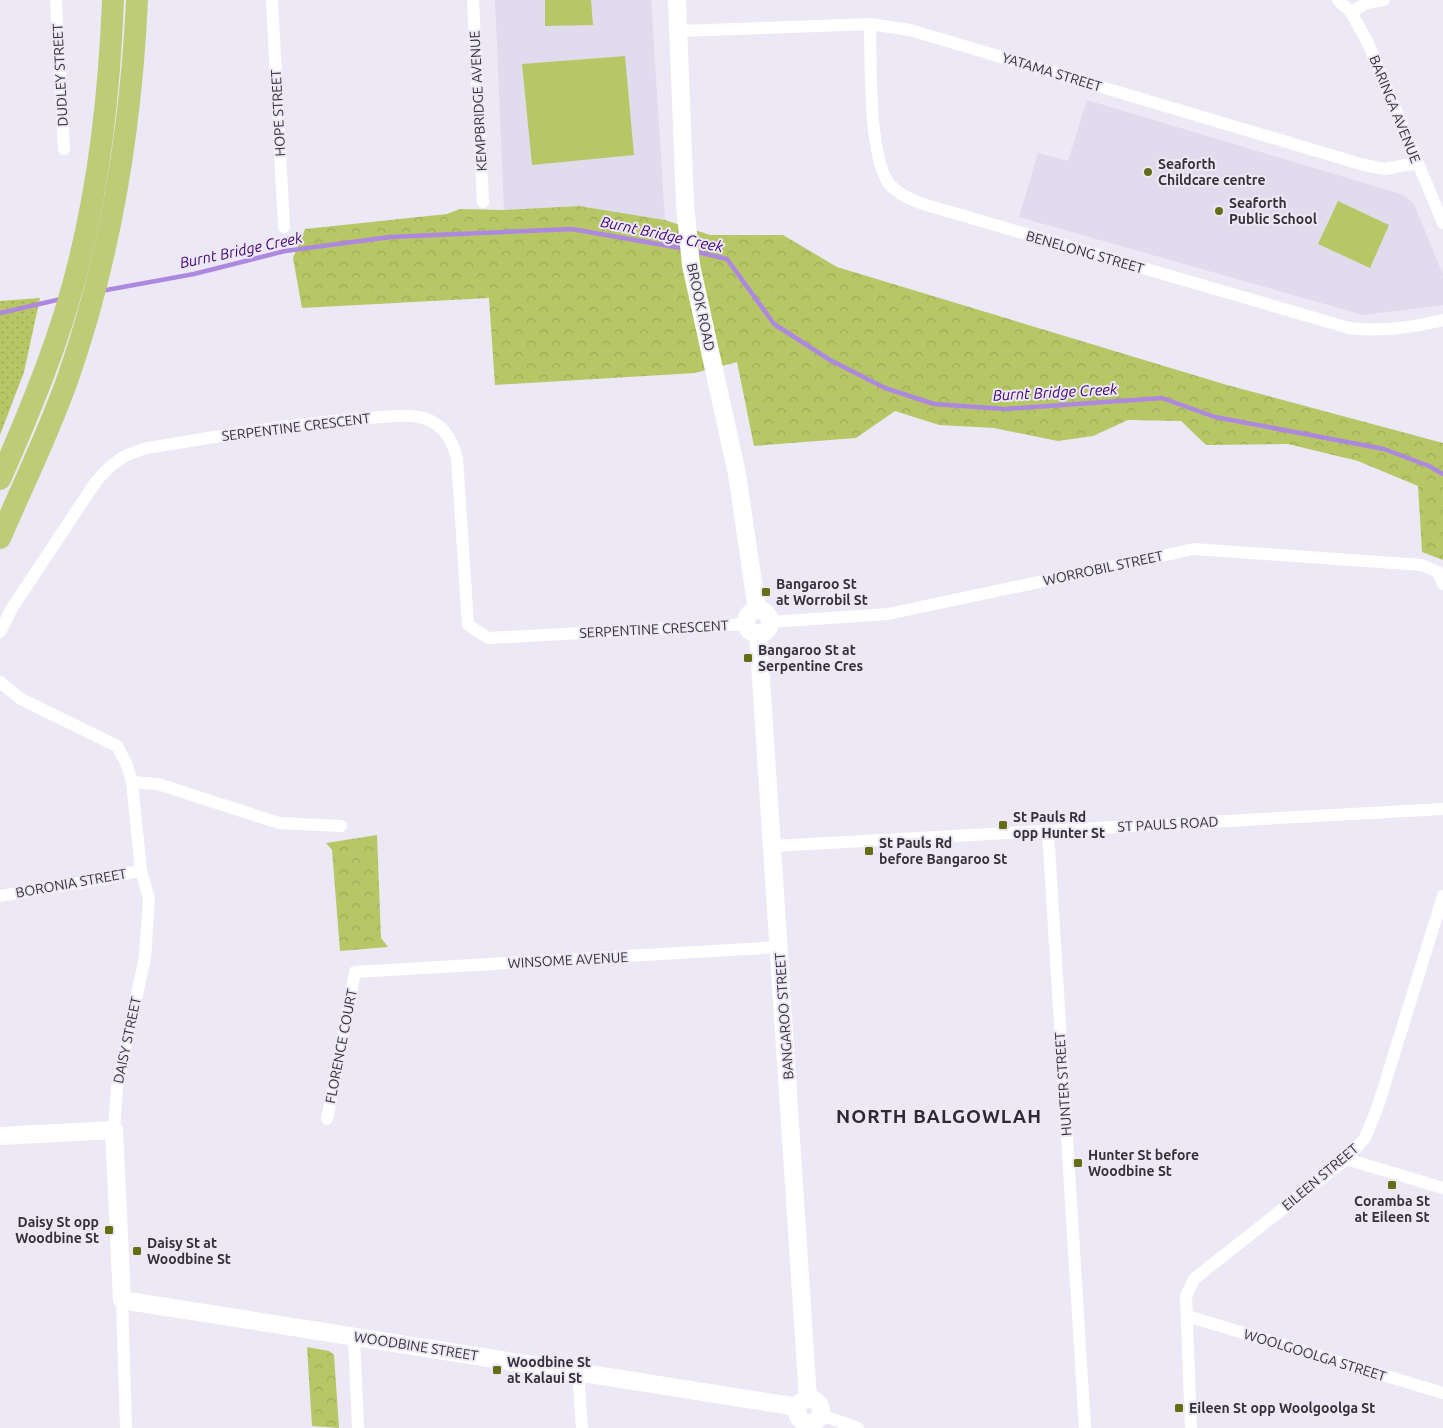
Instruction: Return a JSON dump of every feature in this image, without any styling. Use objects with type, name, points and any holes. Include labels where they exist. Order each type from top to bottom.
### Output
[{"type":"highway","points":[[0,480],[41,383],[69,297],[94,195],[104,126],[113,0]]},
{"type":"highway","points":[[0,538],[67,380],[96,291],[119,184],[130,110],[137,0]]},
{"type":"street","name":"DUDLEY STREET","points":[[56,0],[64,149]]},
{"type":"street","name":"HOPE STREET","points":[[272,0],[284,226]]},
{"type":"street","name":"KEMPBRIDGE AVENUE","points":[[473,0],[483,202]]},
{"type":"street","name":"BROOK ROAD","points":[[677,0],[688,241],[691,265],[738,474],[758,622]]},
{"type":"street","name":"BARINGA AVENUE","points":[[1338,0],[1350,12],[1368,42],[1443,223]]},
{"type":"street","points":[[1350,12],[1366,3],[1384,0]]},
{"type":"street","name":"YATAMA STREET","points":[[679,31],[870,24],[930,35],[1364,165],[1390,169],[1417,164]]},
{"type":"street","name":"BENELONG STREET","points":[[870,24],[877,154],[885,177],[891,186],[910,198],[954,213],[1349,328],[1370,330],[1394,329],[1443,320]]},
{"type":"street","name":"SERPENTINE CRESCENT","points":[[0,632],[12,608],[95,483],[104,471],[123,456],[147,448],[327,421],[406,416],[425,419],[440,427],[455,450],[468,625],[488,638],[758,622]]},
{"type":"street","name":"WORROBIL STREET","points":[[758,622],[888,614],[1194,549],[1422,565],[1438,572],[1443,584]]},
{"type":"street","name":"BANGAROO STREET","points":[[758,622],[780,947],[803,1403]]},
{"type":"street","points":[[0,682],[22,699],[116,746],[126,763],[132,782],[158,784],[280,823],[340,826]]},
{"type":"street","name":"DAISY STREET","points":[[122,1300],[114,1130],[117,1088],[145,957],[149,899],[141,870],[132,782]]},
{"type":"street","name":"ST PAULS ROAD","points":[[774,846],[1443,809]]},
{"type":"street","name":"HUNTER STREET","points":[[1048,831],[1085,1428]]},
{"type":"street","name":"BORONIA STREET","points":[[0,896],[114,877],[141,870]]},
{"type":"street","name":"EILEEN STREET","points":[[1191,1428],[1186,1296],[1194,1278],[1346,1159],[1360,1145],[1370,1127],[1437,939],[1443,896]]},
{"type":"street","name":"WINSOME AVENUE","points":[[355,972],[780,947]]},
{"type":"street","name":"FLORENCE COURT","points":[[327,1119],[355,972]]},
{"type":"street","points":[[0,1136],[114,1130]]},
{"type":"street","points":[[1346,1159],[1443,1188]]},
{"type":"street","points":[[122,1300],[126,1428]]},
{"type":"street","name":"WOODBINE STREET","points":[[122,1300],[578,1372],[803,1403]]},
{"type":"street","name":"WOOLGOOLGA STREET","points":[[1187,1316],[1443,1393]]},
{"type":"street","points":[[354,1336],[358,1428]]},
{"type":"street","points":[[578,1372],[582,1428]]},
{"type":"street","points":[[803,1403],[797,1414],[800,1420],[858,1428]]},
{"type":"shaded area","points":[[495,0],[651,0],[665,220],[579,206],[504,210]]},
{"type":"shaded area","name":"Seaforth Public School","points":[[1087,100],[1404,195],[1414,204],[1443,275],[1443,305],[1363,315],[1019,217],[1038,153],[1068,161]]},
{"type":"green space","points":[[545,0],[591,0],[593,25],[545,26]]},
{"type":"green space","points":[[625,56],[634,155],[532,165],[522,64]]},
{"type":"green space","points":[[1338,201],[1389,225],[1370,268],[1318,244]]},
{"type":"green space","points":[[579,206],[665,220],[710,235],[783,235],[837,267],[1227,385],[1443,443],[1443,560],[1422,552],[1418,486],[1358,461],[1288,444],[1206,445],[1181,421],[1128,420],[1093,436],[1058,441],[994,428],[939,425],[895,411],[856,438],[754,446],[737,362],[695,373],[495,385],[489,298],[302,308],[293,258],[305,229],[447,214],[460,209],[504,210]]},
{"type":"green space","points":[[40,298],[24,372],[0,435],[0,301]]},
{"type":"green space","points":[[377,835],[381,938],[388,947],[340,951],[332,850],[326,843]]},
{"type":"green space","points":[[307,1347],[329,1351],[334,1355],[339,1428],[312,1426]]},
{"type":"waterway","name":"Burnt Bridge Creek","points":[[101,291],[194,274],[285,251],[390,237],[572,229],[686,249]]},
{"type":"waterway","name":"Burnt Bridge Creek","points":[[693,251],[727,259],[774,324],[830,360],[885,388],[934,404],[1005,409],[1162,398],[1215,417],[1384,449],[1429,466],[1443,474]]},
{"type":"waterway","name":"Burnt Bridge Creek","points":[[0,313],[61,299]]},
{"type":"place","name":"Seaforth Childcare centre","points":[[1148,172]]},
{"type":"place","name":"Seaforth Public School","points":[[1219,211]]},
{"type":"place","name":"Bangaroo St at Worrobil St","points":[[766,592]]},
{"type":"place","name":"Bangaroo St at Serpentine Cres","points":[[748,658]]},
{"type":"place","name":"St Pauls Rd opp Hunter St","points":[[1003,825]]},
{"type":"place","name":"St Pauls Rd before Bangaroo St","points":[[869,851]]},
{"type":"place","name":"Hunter St before Woodbine St","points":[[1078,1163]]},
{"type":"place","name":"Coramba St at Eileen St","points":[[1392,1185]]},
{"type":"place","name":"Daisy St opp Woodbine St","points":[[109,1230]]},
{"type":"place","name":"Daisy St at Woodbine St","points":[[137,1251]]},
{"type":"place","name":"Woodbine St at Kalaui St","points":[[497,1370]]},
{"type":"place","name":"Eileen St opp Woolgoolga St","points":[[1179,1408]]},
{"type":"district","name":"NORTH BALGOWLAH","points":[[939,1116]]}]
